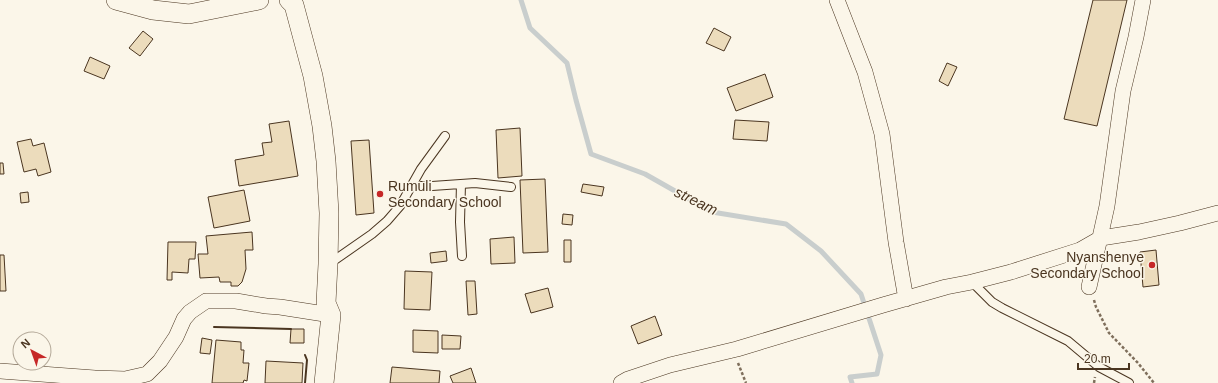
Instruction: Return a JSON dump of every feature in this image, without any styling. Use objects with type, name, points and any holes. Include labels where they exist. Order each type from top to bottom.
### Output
[{"type":"street","points":[[116,0],[153,10],[189,14],[259,0]]},
{"type":"street","points":[[289,0],[294,5],[313,76],[322,126],[326,161],[328,213],[326,303],[331,315],[324,383]]},
{"type":"street","points":[[837,0],[865,72],[882,134],[896,242],[906,299]]},
{"type":"street","points":[[1090,287],[1108,206],[1123,91],[1136,37],[1142,0]]},
{"type":"street","points":[[621,383],[628,379],[670,365],[738,349],[946,287],[1011,272],[1080,250],[1101,238],[1139,232],[1218,213]]},
{"type":"street","points":[[0,371],[102,378],[125,378],[147,374],[160,361],[176,337],[184,319],[190,312],[206,301],[236,301],[331,315]]},
{"type":"lane","points":[[328,264],[362,242],[387,221],[400,206],[421,169],[445,136]]},
{"type":"lane","points":[[412,186],[475,183],[511,187]]},
{"type":"lane","points":[[461,184],[460,222],[462,256]]},
{"type":"lane","points":[[972,282],[992,302],[1068,341],[1099,367],[1129,383]]},
{"type":"path","points":[[1090,287],[1096,307],[1109,333],[1138,363],[1154,383]]},
{"type":"building","points":[[1093,0],[1127,0],[1097,126],[1064,119]]},
{"type":"building","points":[[714,28],[731,37],[724,51],[706,43]]},
{"type":"building","points":[[143,31],[153,39],[140,56],[129,48]]},
{"type":"building","points":[[90,57],[110,66],[104,79],[84,71]]},
{"type":"building","points":[[947,63],[957,67],[948,86],[939,81]]},
{"type":"building","points":[[765,74],[773,97],[736,111],[727,88]]},
{"type":"building","points":[[735,120],[769,122],[767,141],[733,139]]},
{"type":"building","points":[[289,121],[298,176],[239,186],[235,160],[264,155],[262,143],[272,142],[269,124]]},
{"type":"building","points":[[520,128],[522,176],[498,178],[496,130]]},
{"type":"building","points":[[31,139],[33,146],[44,143],[51,172],[38,176],[36,169],[24,172],[17,142]]},
{"type":"building","points":[[369,140],[374,213],[356,215],[351,141]]},
{"type":"building","points":[[0,163],[3,163],[4,174],[0,174]]},
{"type":"building","points":[[545,179],[548,252],[523,253],[520,180]]},
{"type":"building","points":[[583,184],[604,187],[602,196],[581,192]]},
{"type":"building","points":[[244,190],[250,221],[214,228],[208,197]]},
{"type":"building","points":[[28,192],[29,202],[21,203],[20,193]]},
{"type":"building","points":[[563,214],[573,215],[572,225],[562,224]]},
{"type":"building","points":[[252,232],[253,250],[245,250],[246,269],[242,282],[238,286],[231,286],[231,282],[220,282],[219,277],[200,278],[198,254],[208,254],[206,236]]},
{"type":"building","points":[[514,237],[515,263],[491,264],[490,239]]},
{"type":"building","points":[[564,240],[571,240],[571,262],[564,262]]},
{"type":"building","points":[[168,242],[196,242],[195,259],[189,259],[188,273],[172,272],[172,280],[167,280]]},
{"type":"building","points":[[1156,250],[1159,285],[1143,287],[1140,252]]},
{"type":"building","points":[[446,251],[447,261],[431,263],[430,253]]},
{"type":"building","points":[[0,255],[4,255],[6,291],[0,291]]},
{"type":"building","points":[[405,271],[432,272],[430,310],[404,309]]},
{"type":"building","points":[[466,281],[475,281],[477,314],[468,315]]},
{"type":"building","points":[[548,288],[553,307],[531,313],[525,294]]},
{"type":"building","points":[[655,316],[662,335],[638,344],[631,326]]},
{"type":"building","points":[[291,329],[304,329],[304,343],[290,343]]},
{"type":"building","points":[[413,330],[438,331],[438,353],[413,352]]},
{"type":"building","points":[[442,335],[461,336],[460,349],[442,349]]},
{"type":"building","points":[[202,338],[212,340],[210,354],[200,353]]},
{"type":"building","points":[[216,340],[241,342],[241,350],[244,350],[243,363],[249,363],[247,381],[244,380],[243,383],[212,383]]},
{"type":"building","points":[[266,361],[303,363],[302,383],[265,383]]},
{"type":"building","points":[[392,367],[440,371],[439,383],[390,383]]},
{"type":"building","points":[[471,368],[476,383],[453,383],[450,376]]},
{"type":"waterway","name":"stream","points":[[521,0],[530,28],[567,63],[591,154],[645,174],[712,212],[786,224],[821,251],[861,294],[881,355],[877,374],[850,377],[852,383]]},
{"type":"wall","points":[[214,327],[291,329]]},
{"type":"wall","points":[[305,355],[307,360],[305,383]]},
{"type":"place","name":"Rumuli Secondary School","points":[[380,194]]},
{"type":"place","name":"Nyanshenye Secondary School","points":[[1152,265]]}]
